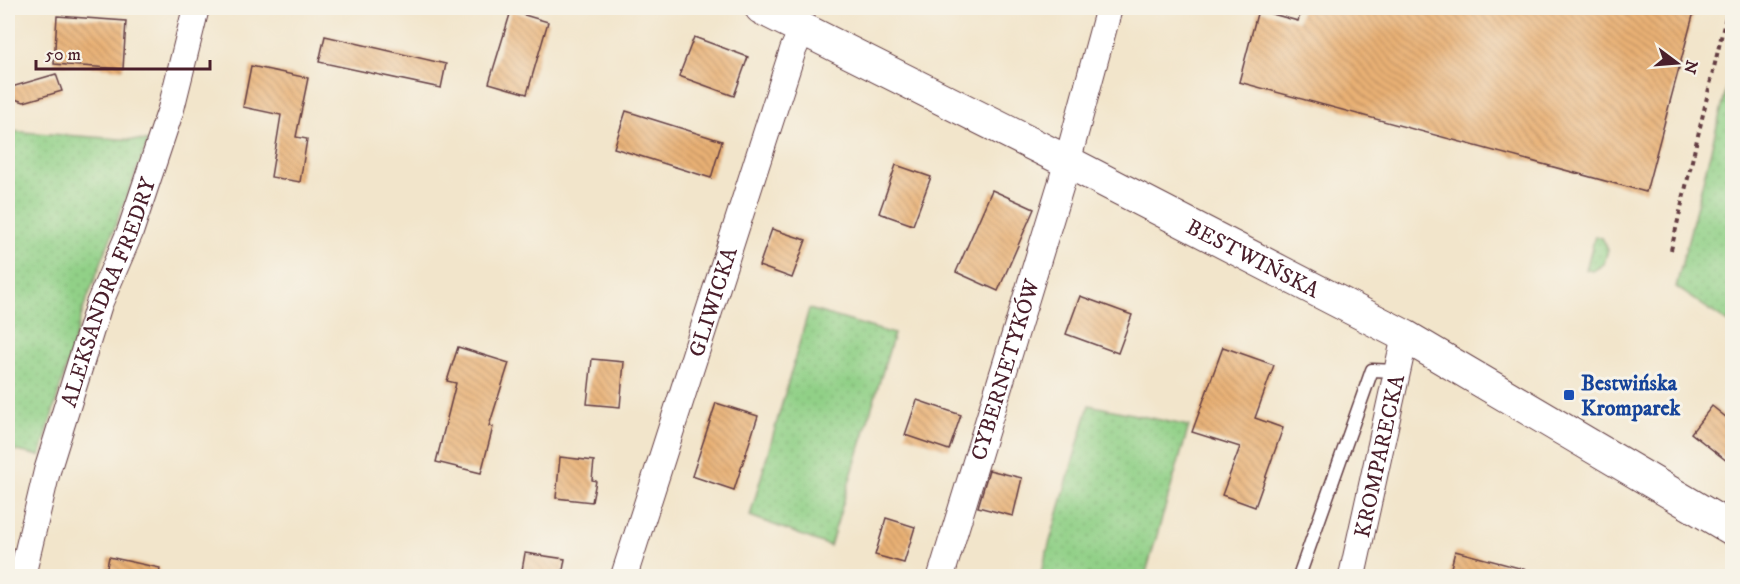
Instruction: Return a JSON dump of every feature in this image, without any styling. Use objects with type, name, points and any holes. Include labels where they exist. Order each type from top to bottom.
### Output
[{"type":"street","name":"ALEKSANDRA FREDRY","points":[[22,576],[47,471],[99,304],[130,232],[171,109],[196,8]]},
{"type":"street","name":"BESTWIŃSKA","points":[[761,8],[1066,161],[1405,336],[1732,529]]},
{"type":"street","name":"CYBERNETYKÓW","points":[[941,576],[1062,181],[1109,8]]},
{"type":"street","name":"GLIWICKA","points":[[624,576],[779,95],[803,28]]},
{"type":"street","name":"KROMPARECKA","points":[[1352,576],[1405,336]]},
{"type":"lane","points":[[1299,576],[1372,370],[1397,371]]},
{"type":"path","points":[[1671,250],[1728,8]]},
{"type":"green space","points":[[1732,67],[1732,325],[1676,287]]},
{"type":"green space","points":[[8,131],[148,141],[84,307],[40,456],[8,449]]},
{"type":"green space","points":[[1595,236],[1602,238],[1608,249],[1604,264],[1593,271],[1586,270]]},
{"type":"green space","points":[[809,309],[894,334],[830,546],[750,516]]},
{"type":"green space","points":[[1089,405],[1189,426],[1145,576],[1040,576]]},
{"type":"building","points":[[1302,8],[1695,8],[1646,192],[1239,82],[1258,10],[1298,21]]},
{"type":"building","points":[[511,11],[548,22],[527,94],[489,83]]},
{"type":"building","points":[[57,16],[126,21],[123,69],[54,64]]},
{"type":"building","points":[[325,36],[446,64],[441,88],[319,62]]},
{"type":"building","points":[[694,37],[748,57],[734,96],[679,76]]},
{"type":"building","points":[[251,66],[308,78],[296,137],[307,139],[300,182],[271,177],[281,115],[243,107]]},
{"type":"building","points":[[56,74],[62,91],[24,102],[8,97],[8,88]]},
{"type":"building","points":[[626,111],[722,141],[711,178],[614,148]]},
{"type":"building","points":[[896,165],[931,177],[913,225],[879,213]]},
{"type":"building","points":[[992,190],[1034,209],[998,291],[956,272]]},
{"type":"building","points":[[772,229],[806,240],[792,278],[759,266]]},
{"type":"building","points":[[1080,296],[1132,315],[1118,353],[1066,334]]},
{"type":"building","points":[[458,347],[509,363],[489,426],[493,427],[481,473],[436,462],[456,383],[447,381]]},
{"type":"building","points":[[1223,347],[1274,365],[1255,418],[1283,428],[1255,507],[1222,495],[1240,447],[1192,432]]},
{"type":"building","points":[[592,359],[624,362],[620,407],[587,404]]},
{"type":"building","points":[[917,400],[961,415],[949,450],[905,435]]},
{"type":"building","points":[[716,403],[758,416],[734,490],[692,476]]},
{"type":"building","points":[[1712,406],[1732,422],[1732,465],[1691,433]]},
{"type":"building","points":[[560,457],[594,461],[592,480],[596,481],[592,502],[556,498]]},
{"type":"building","points":[[989,470],[1022,478],[1013,516],[978,507]]},
{"type":"building","points":[[886,518],[915,527],[904,563],[875,555]]},
{"type":"building","points":[[1455,551],[1527,570],[1527,576],[1449,576]]},
{"type":"building","points":[[525,553],[565,559],[562,576],[521,576]]},
{"type":"building","points":[[109,557],[160,568],[159,576],[105,576]]},
{"type":"place","name":"Bestwińska Kromparek","points":[[1569,395]]}]
